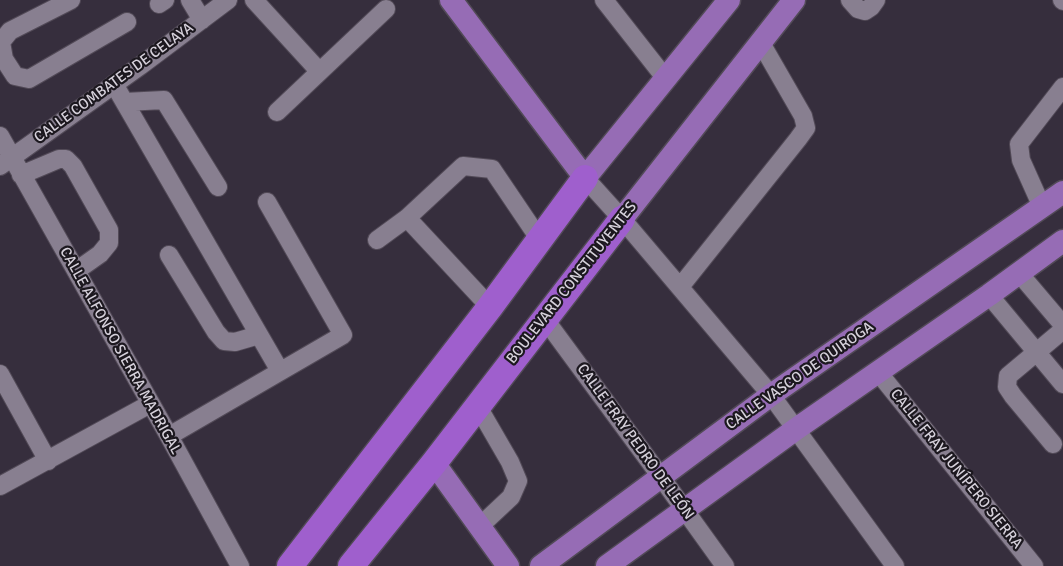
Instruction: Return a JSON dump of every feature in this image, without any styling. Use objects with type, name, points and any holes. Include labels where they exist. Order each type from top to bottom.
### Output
[{"type":"highway","points":[[290,566],[490,307],[585,178]]},
{"type":"highway","name":"BOULEVARD CONSTITUYENTES","points":[[351,566],[434,463],[622,218]]},
{"type":"main road","points":[[450,0],[585,178],[729,0]]},
{"type":"main road","name":"BOULEVARD CONSTITUYENTES","points":[[622,218],[794,0]]},
{"type":"main road","name":"CALLE VASCO DE QUIROGA","points":[[541,566],[771,395],[1063,192]]},
{"type":"main road","points":[[607,566],[796,429],[989,295],[1063,241]]},
{"type":"main road","points":[[434,463],[508,566]]},
{"type":"street","points":[[71,0],[10,31],[1,42],[4,59],[15,76],[29,79],[127,22]]},
{"type":"street","points":[[190,0],[202,20]]},
{"type":"street","name":"CALLE COMBATES DE CELAYA","points":[[6,162],[228,0]]},
{"type":"street","points":[[254,0],[319,71]]},
{"type":"street","points":[[604,0],[666,79]]},
{"type":"street","points":[[850,0],[858,9],[865,11],[876,0]]},
{"type":"street","points":[[277,112],[386,9]]},
{"type":"street","points":[[680,287],[806,128],[803,116],[761,43]]},
{"type":"street","points":[[114,84],[280,371]]},
{"type":"street","points":[[1042,207],[1021,160],[1018,144],[1063,87]]},
{"type":"street","points":[[124,102],[164,100],[218,187]]},
{"type":"street","name":"CALLE ALFONSO SIERRA MADRIGAL","points":[[0,136],[6,162],[21,175],[169,436],[240,566]]},
{"type":"street","points":[[21,175],[59,159],[66,159],[74,166],[109,230],[108,243],[100,254],[76,271]]},
{"type":"street","points":[[378,240],[407,218],[463,166],[492,169],[540,240]]},
{"type":"street","points":[[585,178],[622,218],[771,395],[895,566]]},
{"type":"street","points":[[169,436],[343,335],[267,202]]},
{"type":"street","points":[[407,218],[490,307]]},
{"type":"street","points":[[169,256],[216,332],[224,341],[235,342],[259,335]]},
{"type":"street","points":[[1019,273],[1063,325]]},
{"type":"street","points":[[989,295],[1063,384]]},
{"type":"street","name":"CALLE FRAY PEDRO DE LEÓN","points":[[544,318],[725,566]]},
{"type":"street","points":[[1053,444],[1013,396],[1008,387],[1008,376],[1063,330]]},
{"type":"street","name":"CALLE FRAY JUNÍPERO SIERRA","points":[[878,372],[1034,566]]},
{"type":"street","points":[[0,374],[48,461]]},
{"type":"street","points":[[0,486],[150,404]]},
{"type":"street","points":[[477,406],[510,462],[518,481],[511,497],[480,527]]}]
